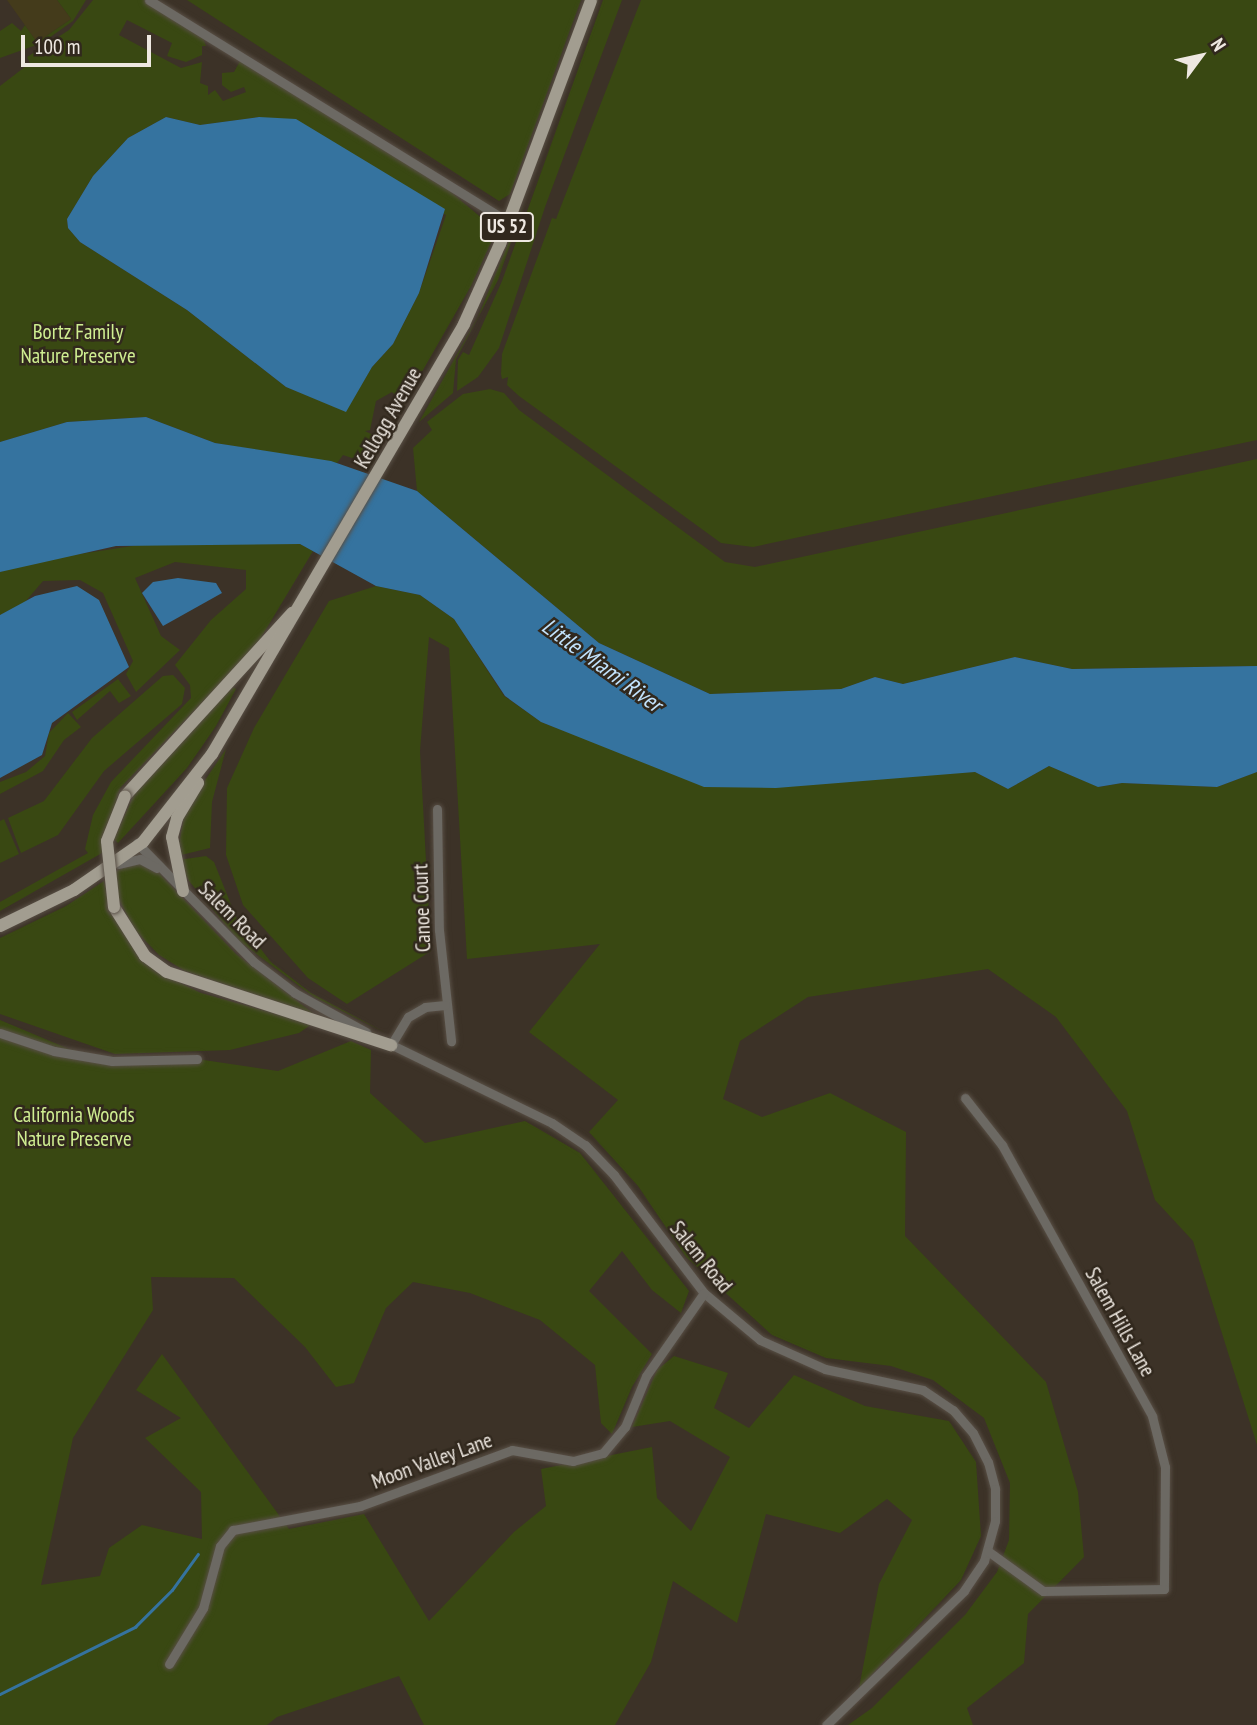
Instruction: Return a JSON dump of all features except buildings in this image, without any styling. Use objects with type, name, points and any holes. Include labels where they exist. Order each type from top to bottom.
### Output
[{"type":"main road","name":"Kellogg Avenue","points":[[0,926],[74,890],[151,834],[156,823],[212,754],[305,601],[464,324],[509,222],[591,0]]},
{"type":"main road","points":[[305,601],[125,796],[107,841],[114,908],[145,956],[167,972],[391,1045]]},
{"type":"main road","points":[[183,891],[172,848],[174,828],[212,754]]},
{"type":"street","points":[[149,0],[509,222]]},
{"type":"street","name":"Canoe Court","points":[[436,810],[445,1005],[451,1041]]},
{"type":"street","name":"Salem Road","points":[[137,843],[235,945],[295,993],[391,1045],[552,1123],[585,1145],[614,1175],[704,1293],[744,1329],[784,1354],[839,1373],[909,1384],[953,1410],[973,1433],[992,1475],[995,1512],[988,1551],[964,1591],[827,1725]]},
{"type":"street","name":"Salem Road","points":[[113,863],[141,859],[167,874]]},
{"type":"street","points":[[391,1045],[408,1017],[425,1007],[445,1005]]},
{"type":"street","points":[[0,1033],[85,1058],[140,1063],[197,1059]]},
{"type":"street","name":"Salem Hills Lane","points":[[965,1098],[1002,1145],[1152,1416],[1165,1467],[1164,1589],[1043,1591],[988,1551]]},
{"type":"street","name":"Moon Valley Lane","points":[[169,1664],[203,1608],[223,1539],[233,1530],[360,1506],[512,1450],[573,1461],[603,1453],[625,1427],[646,1376],[704,1293]]},
{"type":"green space","points":[[57,0],[86,0],[73,21],[42,43],[0,58],[0,31],[12,23],[21,31],[25,25],[37,42],[71,19]]},
{"type":"green space","name":"Bortz Family Nature Preserve","points":[[93,0],[145,0],[202,35],[206,46],[202,46],[202,55],[186,62],[167,56],[172,43],[127,20],[119,35],[181,68],[202,62],[200,83],[208,86],[208,95],[215,90],[223,101],[246,92],[244,87],[231,92],[222,85],[222,73],[234,72],[240,61],[440,183],[490,225],[494,236],[471,286],[399,412],[401,400],[392,392],[376,401],[370,430],[365,431],[375,436],[361,461],[343,455],[337,463],[215,443],[146,417],[67,422],[0,442],[0,86],[30,63],[27,57],[69,30]],"holes":[[[166,117],[200,125],[259,117],[446,215],[419,293],[393,344],[372,367],[346,411],[286,387],[187,310],[80,242],[68,228],[67,219],[93,176],[128,138]]]},
{"type":"green space","points":[[187,0],[581,0],[510,194],[499,201]]},
{"type":"green space","points":[[603,0],[622,0],[545,207],[499,348],[478,377],[457,391],[458,360],[463,352],[469,355],[502,281]]},
{"type":"green space","points":[[641,0],[1257,0],[1257,440],[753,547],[721,543],[519,396],[507,385],[508,377],[502,379],[501,374],[502,354],[552,218],[556,219]]},
{"type":"green space","points":[[524,204],[498,280],[456,359],[453,393],[419,422],[478,317]]},
{"type":"green space","points":[[490,389],[504,393],[519,410],[725,562],[755,567],[1257,459],[1257,666],[1072,669],[1015,657],[903,684],[875,677],[841,689],[710,694],[599,643],[417,491],[413,448],[432,430],[427,422],[463,394]]},
{"type":"green space","points":[[152,543],[300,544],[313,551],[256,646],[120,788],[102,853],[0,911],[0,902],[88,853],[85,849],[93,815],[111,782],[191,698],[190,685],[175,665],[211,620],[246,589],[246,570],[175,562],[135,578],[161,636],[180,650],[136,692],[126,674],[133,661],[103,593],[80,580],[43,581],[25,602],[0,615],[0,572],[34,561]]},
{"type":"green space","points":[[376,586],[420,595],[454,619],[504,696],[541,722],[611,749],[923,774],[975,772],[1008,789],[1049,766],[1099,787],[1122,783],[1217,787],[1257,772],[1257,1445],[1193,1241],[1155,1200],[1127,1111],[1056,1017],[988,969],[808,997],[740,1041],[723,1099],[762,1117],[830,1093],[906,1132],[905,1236],[1046,1382],[1078,1492],[1084,1557],[1028,1614],[1024,1663],[967,1708],[973,1725],[848,1725],[872,1708],[965,1615],[997,1572],[1009,1540],[1010,1483],[984,1418],[933,1380],[891,1366],[826,1358],[772,1335],[686,1257],[638,1186],[589,1132],[618,1100],[529,1032],[600,944],[467,959],[449,648],[429,637],[420,751],[431,951],[347,1004],[308,978],[243,905],[226,855],[227,788],[254,728],[329,601]]},
{"type":"green space","points":[[173,675],[185,688],[182,704],[104,771],[58,835],[21,853],[8,818],[44,801],[92,738],[163,676]]},
{"type":"green space","points":[[118,679],[131,696],[119,703],[110,691],[77,720],[72,712]]},
{"type":"green space","points":[[233,687],[236,689],[216,726],[187,768],[118,843],[114,839],[139,783]]},
{"type":"green space","points":[[68,713],[81,727],[64,740],[43,771],[0,794],[0,782],[26,772],[45,756],[49,733]]},
{"type":"green space","points":[[226,749],[212,802],[210,848],[177,856],[185,810]]},
{"type":"green space","points":[[4,819],[19,854],[0,863],[0,821]]},
{"type":"green space","points":[[206,856],[214,862],[236,917],[271,962],[311,993],[386,1033],[314,997],[239,941],[189,881],[178,860]]},
{"type":"green space","points":[[135,863],[155,869],[236,954],[314,1014],[185,971],[159,955],[135,930],[118,898],[114,872]]},
{"type":"green space","points":[[104,881],[108,901],[168,977],[201,993],[312,1024],[299,1033],[230,1050],[115,1054],[0,1014],[0,938],[66,906]]},
{"type":"green space","name":"California Woods Nature Preserve","points":[[0,1020],[69,1049],[108,1058],[197,1059],[278,1071],[351,1041],[371,1050],[370,1093],[425,1143],[525,1121],[580,1153],[689,1291],[681,1313],[652,1290],[622,1251],[589,1291],[652,1354],[632,1387],[612,1434],[601,1423],[595,1365],[540,1320],[470,1293],[413,1282],[386,1308],[354,1383],[336,1387],[305,1347],[234,1278],[151,1277],[153,1310],[73,1438],[41,1585],[100,1576],[109,1548],[142,1525],[202,1539],[201,1492],[145,1438],[181,1418],[136,1390],[162,1354],[289,1529],[364,1514],[429,1621],[514,1532],[546,1506],[541,1469],[652,1447],[657,1498],[691,1531],[730,1457],[670,1421],[632,1427],[657,1370],[674,1356],[728,1373],[714,1408],[749,1428],[794,1375],[865,1406],[949,1421],[976,1462],[981,1536],[961,1580],[859,1688],[879,1584],[912,1520],[887,1499],[840,1533],[766,1514],[737,1623],[673,1581],[651,1662],[615,1725],[424,1725],[399,1676],[277,1717],[267,1725],[0,1725]]},
{"type":"sand","points":[[7,0],[57,0],[71,19],[37,42]]},
{"type":"water","points":[[166,117],[200,125],[259,117],[296,119],[445,209],[419,293],[393,344],[372,367],[346,412],[286,387],[187,310],[80,242],[68,228],[67,219],[93,176],[128,138]]},
{"type":"water","name":"Little Miami River","points":[[146,417],[215,443],[331,461],[417,491],[599,643],[710,694],[841,689],[875,677],[903,684],[1015,657],[1072,669],[1257,666],[1257,772],[1217,787],[1122,783],[1098,787],[1049,766],[1008,789],[975,772],[776,788],[704,787],[541,722],[505,696],[454,619],[420,595],[376,586],[300,544],[116,546],[0,572],[0,442],[67,422]]},
{"type":"water","points":[[178,578],[216,583],[222,593],[163,626],[142,593],[153,582]]},
{"type":"water","points":[[77,586],[99,600],[129,667],[52,723],[42,755],[0,778],[0,615],[35,596]]},
{"type":"waterway","points":[[0,1694],[135,1627],[172,1590],[198,1554]]}]
